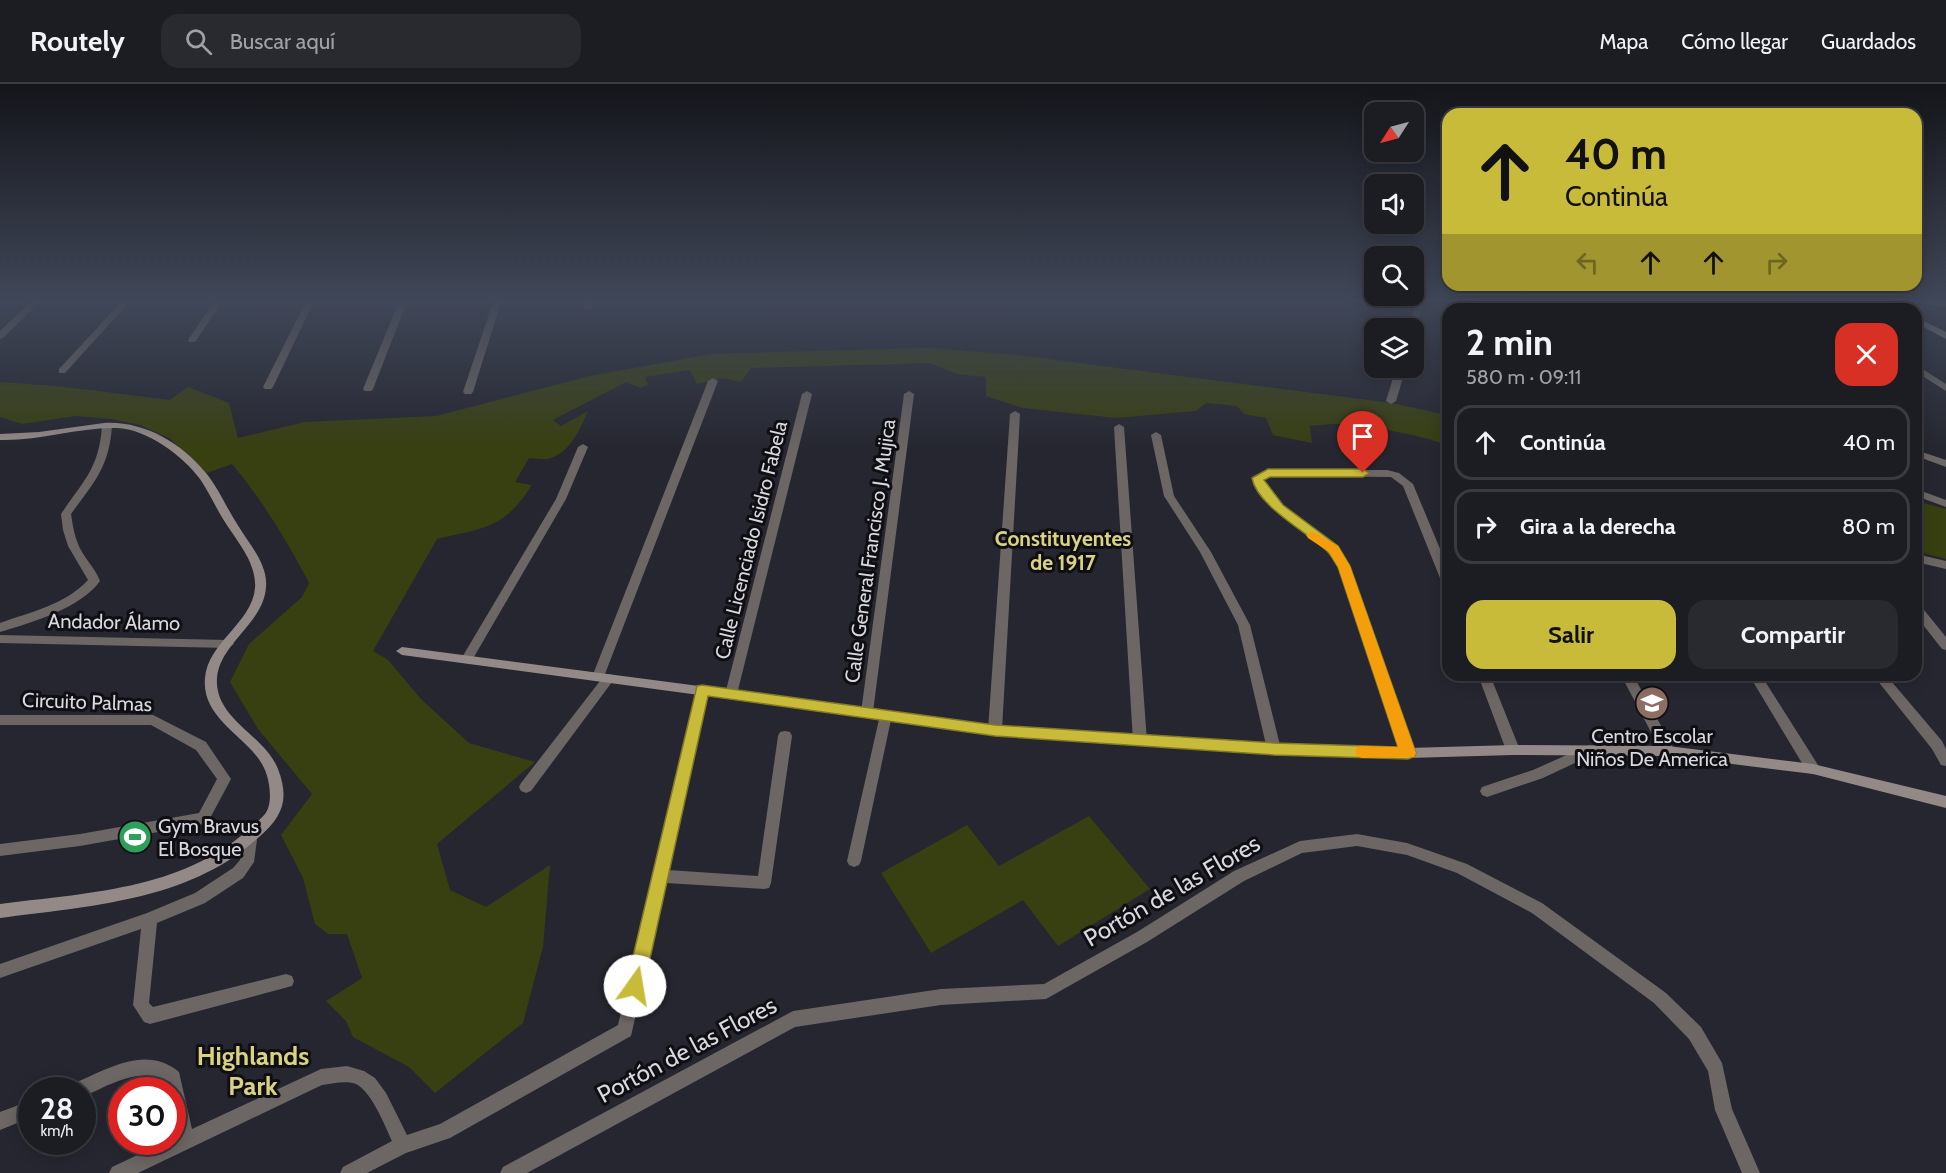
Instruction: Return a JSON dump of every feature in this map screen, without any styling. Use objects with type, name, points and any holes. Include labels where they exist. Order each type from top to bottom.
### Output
[{"type":"street","points":[[63,371],[82,350]]},
{"type":"street","points":[[268,387],[286,350]]},
{"type":"street","points":[[368,389],[383,350]]},
{"type":"street","points":[[468,392],[481,350]]},
{"type":"street","points":[[1922,372],[1946,388]]},
{"type":"street","points":[[1391,401],[1398,378]]},
{"type":"street","points":[[526,787],[603,677],[712,381]]},
{"type":"street","name":"Calle Licenciado Isidro Fabela","points":[[731,694],[807,394]]},
{"type":"street","name":"Calle General Francisco J. Mujica","points":[[867,712],[909,394]]},
{"type":"street","points":[[995,730],[1015,414]]},
{"type":"street","points":[[0,628],[71,600],[88,590],[94,581],[91,568],[79,555],[68,534],[66,514],[98,472],[106,449],[107,426]]},
{"type":"street","points":[[0,437],[21,438],[107,426],[135,427],[160,437],[201,473],[255,562],[261,579],[260,596],[228,644],[211,675],[211,692],[217,706],[270,767],[276,794],[273,814],[250,840],[226,857],[195,872],[130,892],[0,910]]},
{"type":"street","points":[[1119,427],[1140,741]]},
{"type":"street","points":[[1156,435],[1169,496],[1205,552],[1244,625],[1274,749]]},
{"type":"street","points":[[467,659],[561,499],[584,447]]},
{"type":"street","points":[[1922,455],[1946,464]]},
{"type":"street","points":[[1408,753],[1344,566],[1333,549],[1278,508],[1258,482],[1258,478],[1268,473],[1387,473],[1395,475],[1408,484],[1442,568]]},
{"type":"street","points":[[1922,494],[1946,504]]},
{"type":"street","points":[[1922,559],[1946,565]]},
{"type":"street","points":[[1922,616],[1946,646]]},
{"type":"street","name":"Andador Álamo","points":[[0,639],[228,644]]},
{"type":"street","points":[[402,651],[995,730],[1274,749],[1408,753],[1513,750],[1668,751],[1813,769],[1946,802]]},
{"type":"street","points":[[1486,681],[1513,750]]},
{"type":"street","points":[[1630,681],[1668,751]]},
{"type":"street","points":[[1759,681],[1813,769]]},
{"type":"street","points":[[1885,681],[1941,745],[1946,761]]},
{"type":"street","points":[[349,1173],[403,1145],[444,1132],[625,1030],[702,690]]},
{"type":"street","points":[[854,861],[886,715]]},
{"type":"street","name":"Circuito Palmas","points":[[0,720],[153,720],[201,746],[224,779],[203,818],[80,840],[0,850]]},
{"type":"street","points":[[660,876],[764,883],[785,736]]},
{"type":"street","points":[[1487,791],[1538,774],[1589,750]]},
{"type":"street","points":[[0,971],[150,919],[200,898],[238,873],[247,862],[250,840]]},
{"type":"street","name":"Portón de las Flores","points":[[508,1173],[793,1019],[941,997],[1046,991],[1142,937],[1239,876],[1300,848],[1358,840],[1407,849],[1462,868],[1537,908],[1660,998],[1695,1033],[1716,1070],[1724,1110],[1751,1173]]},
{"type":"street","points":[[150,919],[141,1005],[150,1016],[286,981]]},
{"type":"street","points":[[113,1077],[151,1066],[163,1070],[172,1077]]},
{"type":"street","points":[[186,1140],[321,1077],[343,1073],[364,1079],[376,1094],[403,1145]]},
{"type":"street","points":[[0,1120],[18,1113]]},
{"type":"street","points":[[118,1173],[155,1155]]},
{"type":"green space","points":[[951,350],[1017,355],[1392,403],[1442,414],[1442,444],[1416,436],[1343,424],[1310,426],[1312,443],[1273,435],[1266,418],[1244,414],[1237,406],[1206,403],[1196,411],[1116,418],[1023,408],[986,396],[986,377],[957,374],[930,363],[751,368],[741,382],[723,378],[697,384],[690,370],[645,377],[648,385],[640,388],[626,382],[553,420],[561,426],[588,411],[577,433],[562,452],[548,459],[529,458],[515,482],[532,485],[522,500],[502,519],[480,529],[437,539],[373,651],[388,660],[421,699],[469,743],[535,762],[437,844],[450,890],[486,907],[550,865],[543,947],[523,1023],[435,1093],[409,1067],[353,1037],[346,1021],[326,1001],[362,978],[347,934],[328,934],[315,924],[303,878],[281,835],[312,794],[258,729],[230,682],[249,644],[302,597],[309,583],[274,522],[232,464],[207,473],[169,438],[140,425],[111,419],[76,416],[22,424],[0,417],[0,382],[56,386],[170,400],[188,387],[229,403],[238,438],[305,422],[436,416],[590,376],[711,354]]},
{"type":"green space","points":[[1922,503],[1946,509],[1946,559],[1922,553]]},
{"type":"green space","points":[[1089,816],[1150,889],[1058,946],[1023,900],[931,953],[881,873],[967,825],[999,866]]},
{"type":"slow traffic","points":[[1313,535],[1333,549],[1344,566],[1408,753],[1362,752]]},
{"type":"place","name":"Centro Escolar Niños De America","points":[[1652,703]]},
{"type":"place","name":"Gym Bravus El Bosque","points":[[135,837]]},
{"type":"district","name":"Constituyentes de 1917","points":[[1063,551]]},
{"type":"district","name":"Highlands Park","points":[[253,1071]]},
{"type":"route","points":[[635,986],[702,690],[995,730],[1274,749],[1408,753],[1344,566],[1333,549],[1278,508],[1258,482],[1261,475],[1268,473],[1363,473]]}]
